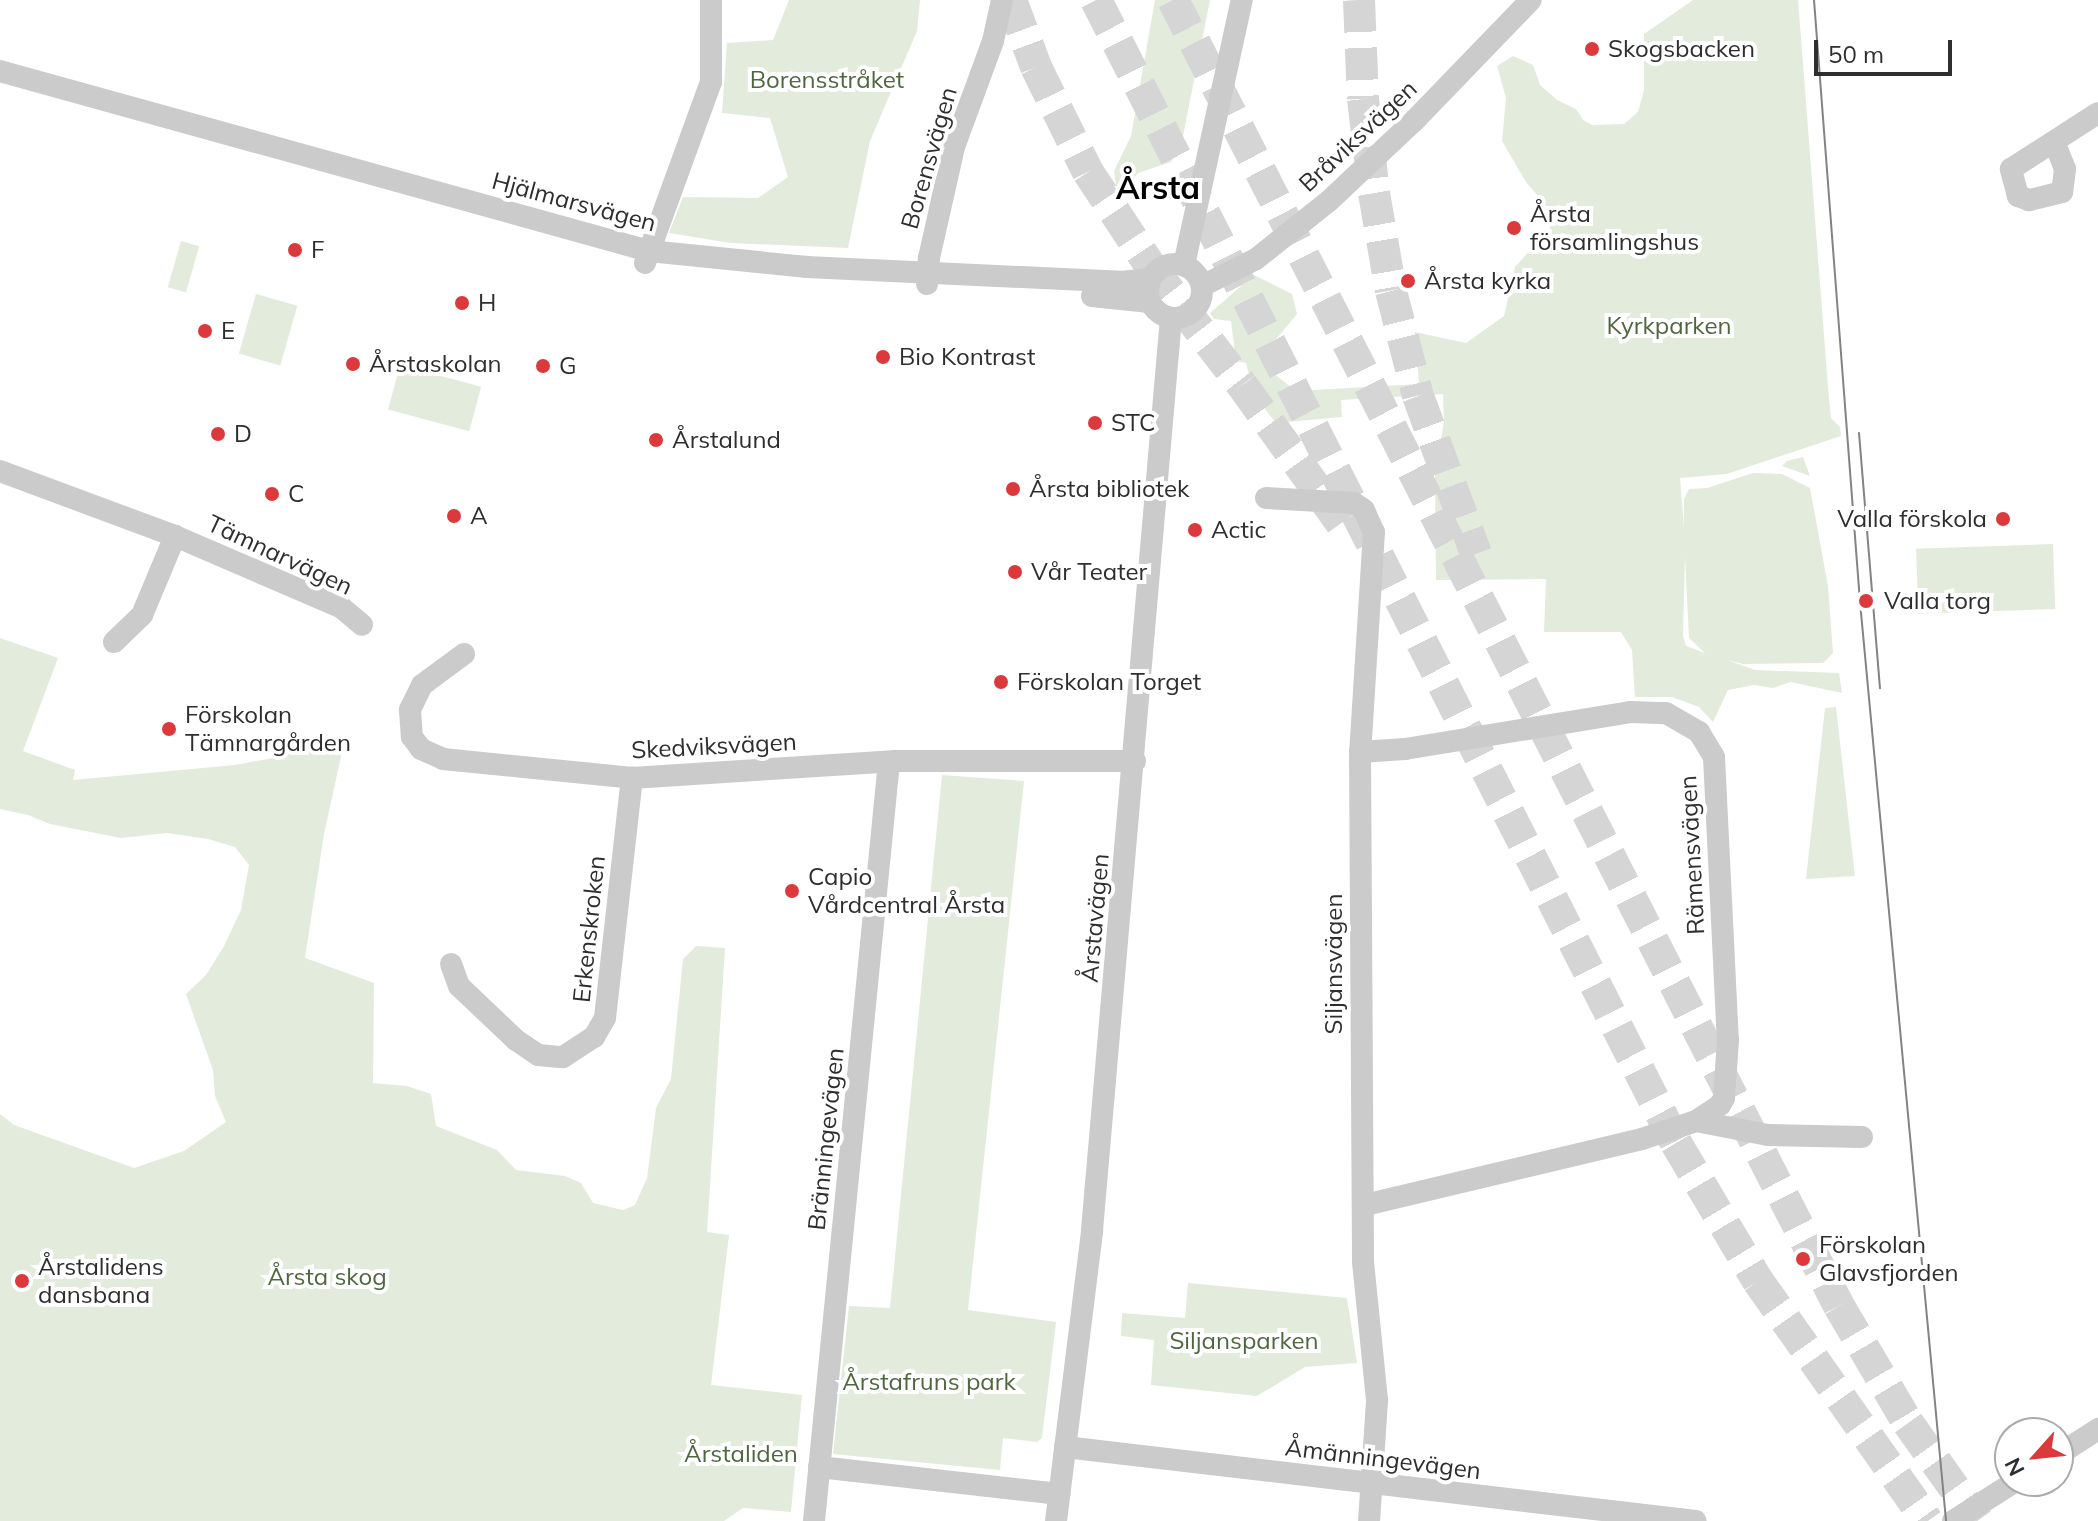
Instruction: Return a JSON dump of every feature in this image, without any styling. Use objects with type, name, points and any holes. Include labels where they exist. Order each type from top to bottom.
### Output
[{"type":"street","points":[[647,257],[711,82],[714,43],[711,0]]},
{"type":"street","name":"Borensvägen","points":[[928,279],[954,147],[993,41],[1002,0]]},
{"type":"street","points":[[1184,265],[1242,0]]},
{"type":"street","name":"Bråviksvägen","points":[[1202,286],[1256,259],[1329,201],[1424,111],[1531,0]]},
{"type":"street","name":"Hjälmarsvägen","points":[[0,71],[647,257]]},
{"type":"street","name":"Hjälmarsvägen","points":[[0,86],[647,257],[928,279],[1121,282],[1150,291]]},
{"type":"street","points":[[2055,144],[2098,113]]},
{"type":"street","points":[[1184,265],[1199,277],[1202,286],[1200,303],[1195,310],[1188,316],[1171,318],[1162,315],[1150,291],[1165,266],[1184,265]]},
{"type":"street","name":"Årstavägen","points":[[1056,1521],[1090,1252],[1135,761],[1171,318]]},
{"type":"street","name":"Tämnarvägen","points":[[0,471],[175,536],[342,608],[362,625]]},
{"type":"street","name":"Siljansvägen","points":[[1266,498],[1354,503],[1364,510],[1374,532],[1360,752],[1359,1075],[1364,1281],[1377,1401],[1369,1521]]},
{"type":"street","name":"Tämnarvägen","points":[[114,642],[142,615],[175,536]]},
{"type":"street","name":"Skedviksvägen","points":[[464,654],[422,685],[414,696],[410,727],[421,749],[443,759],[632,778],[889,762],[1135,761]]},
{"type":"street","name":"Rämensvägen","points":[[1360,752],[1405,749],[1630,712],[1666,713],[1699,732],[1714,757],[1728,1040],[1724,1098],[1720,1105],[1696,1121],[1642,1139],[1364,1205]]},
{"type":"street","name":"Bränningevägen","points":[[814,1521],[889,762]]},
{"type":"street","name":"Erkenskroken","points":[[451,964],[459,986],[516,1040],[538,1055],[563,1057],[594,1037],[605,1018],[632,778]]},
{"type":"street","name":"Rämensvägen","points":[[1696,1121],[1768,1135],[1862,1137]]},
{"type":"street","points":[[2074,1445],[2098,1429]]},
{"type":"street","name":"Åmänningevägen","points":[[1065,1447],[1696,1521]]},
{"type":"street","points":[[819,1467],[1059,1494]]},
{"type":"street","points":[[1953,1521],[1994,1495]]},
{"type":"green space","name":"Borensstråket","points":[[789,0],[920,0],[917,31],[870,141],[848,248],[730,243],[669,233],[683,197],[758,198],[788,177],[770,118],[722,113],[727,43],[773,40]]},
{"type":"green space","points":[[1155,0],[1210,0],[1181,146],[1171,162],[1138,173],[1118,199],[1114,171],[1131,136]]},
{"type":"green space","name":"Kyrkparken","points":[[1693,0],[1798,0],[1829,399],[1831,418],[1840,427],[1841,436],[1727,474],[1680,478],[1684,528],[1684,499],[1689,489],[1707,488],[1753,473],[1782,474],[1810,488],[1828,586],[1833,653],[1823,663],[1743,664],[1727,660],[1755,670],[1839,673],[1842,693],[1791,682],[1773,688],[1754,685],[1728,690],[1713,722],[1699,707],[1672,697],[1635,697],[1632,650],[1621,632],[1544,632],[1546,579],[1436,580],[1435,476],[1444,421],[1443,394],[1341,400],[1342,417],[1276,423],[1254,395],[1246,363],[1236,361],[1231,321],[1214,319],[1210,313],[1254,275],[1292,294],[1297,314],[1268,349],[1269,370],[1296,391],[1419,384],[1415,332],[1466,343],[1504,316],[1515,267],[1550,228],[1550,210],[1526,182],[1502,141],[1506,98],[1497,66],[1513,56],[1533,65],[1540,85],[1557,100],[1576,109],[1583,120],[1592,125],[1624,124],[1638,112],[1644,90],[1644,34]],"holes":[[[1685,556],[1689,638],[1705,653],[1686,646],[1683,636]]]},
{"type":"green space","points":[[181,241],[199,246],[186,292],[168,287]]},
{"type":"green space","points":[[256,294],[297,306],[280,365],[239,354]]},
{"type":"green space","points":[[400,365],[481,387],[469,431],[388,409]]},
{"type":"green space","points":[[1803,457],[1810,476],[1782,466],[1787,461]]},
{"type":"green space","points":[[2053,544],[2055,609],[1918,614],[1916,549]]},
{"type":"green space","name":"Årsta skog","points":[[0,638],[58,658],[23,751],[75,770],[73,780],[235,765],[278,757],[325,732],[342,752],[324,834],[305,958],[374,983],[373,1083],[407,1086],[431,1094],[436,1126],[497,1150],[516,1170],[565,1176],[581,1183],[593,1203],[623,1210],[635,1205],[647,1178],[656,1108],[671,1079],[683,959],[696,946],[725,948],[707,1232],[729,1235],[711,1385],[802,1395],[791,1512],[743,1508],[724,1521],[0,1521],[0,1114],[14,1125],[134,1168],[184,1151],[226,1122],[215,1096],[213,1070],[186,994],[206,975],[224,946],[241,910],[249,865],[235,847],[208,839],[167,833],[121,838],[50,824],[0,809]]},
{"type":"green space","points":[[1836,707],[1855,876],[1806,879],[1825,708]]},
{"type":"green space","name":"Årstafruns park","points":[[942,775],[1024,781],[968,1310],[1056,1322],[1042,1438],[1037,1442],[1003,1438],[1000,1470],[833,1454],[849,1306],[890,1308]]},
{"type":"green space","name":"Siljansparken","points":[[1188,1283],[1347,1298],[1357,1363],[1305,1367],[1257,1396],[1151,1385],[1154,1340],[1121,1336],[1122,1313],[1185,1318]]},
{"type":"tunnel","points":[[1011,0],[1036,67],[1088,172],[1151,267],[1242,385],[1341,523]]},
{"type":"tunnel","points":[[1096,0],[1676,1143],[1758,1281],[1927,1521]]},
{"type":"tunnel","points":[[1173,0],[1839,1306],[1908,1423],[1978,1521]]},
{"type":"tunnel","points":[[1359,0],[1363,99],[1374,193],[1391,291],[1418,396],[1476,554]]},
{"type":"tram line","points":[[1814,0],[1860,602],[1946,1521]]},
{"type":"tram line","points":[[1859,433],[1880,688]]},
{"type":"place","name":"Skogsbacken","points":[[1592,49]]},
{"type":"place","name":"Årsta församlingshus","points":[[1514,228]]},
{"type":"place","name":"F","points":[[295,250]]},
{"type":"place","name":"Årsta kyrka","points":[[1408,281]]},
{"type":"place","name":"H","points":[[462,303]]},
{"type":"place","name":"E","points":[[205,331]]},
{"type":"place","name":"Bio Kontrast","points":[[883,357]]},
{"type":"place","name":"Årstaskolan","points":[[353,364]]},
{"type":"place","name":"G","points":[[543,366]]},
{"type":"place","name":"STC","points":[[1095,423]]},
{"type":"place","name":"D","points":[[218,434]]},
{"type":"place","name":"Årstalund","points":[[656,440]]},
{"type":"place","name":"Årsta bibliotek","points":[[1013,489]]},
{"type":"place","name":"C","points":[[272,494]]},
{"type":"place","name":"A","points":[[454,516]]},
{"type":"place","name":"Valla förskola","points":[[2003,519]]},
{"type":"place","name":"Actic","points":[[1195,530]]},
{"type":"place","name":"Vår Teater","points":[[1015,572]]},
{"type":"place","name":"Valla torg","points":[[1866,601]]},
{"type":"place","name":"Förskolan Torget","points":[[1001,682]]},
{"type":"place","name":"Förskolan Tämnargården","points":[[169,729]]},
{"type":"place","name":"Capio Vårdcentral Årsta","points":[[792,891]]},
{"type":"place","name":"Förskolan Glavsfjorden","points":[[1803,1259]]},
{"type":"place","name":"Årstalidens dansbana","points":[[22,1281]]},
{"type":"district","name":"Årsta","points":[[1158,187]]},
{"type":"park label","name":"Årstaliden","points":[[741,1454]]}]
